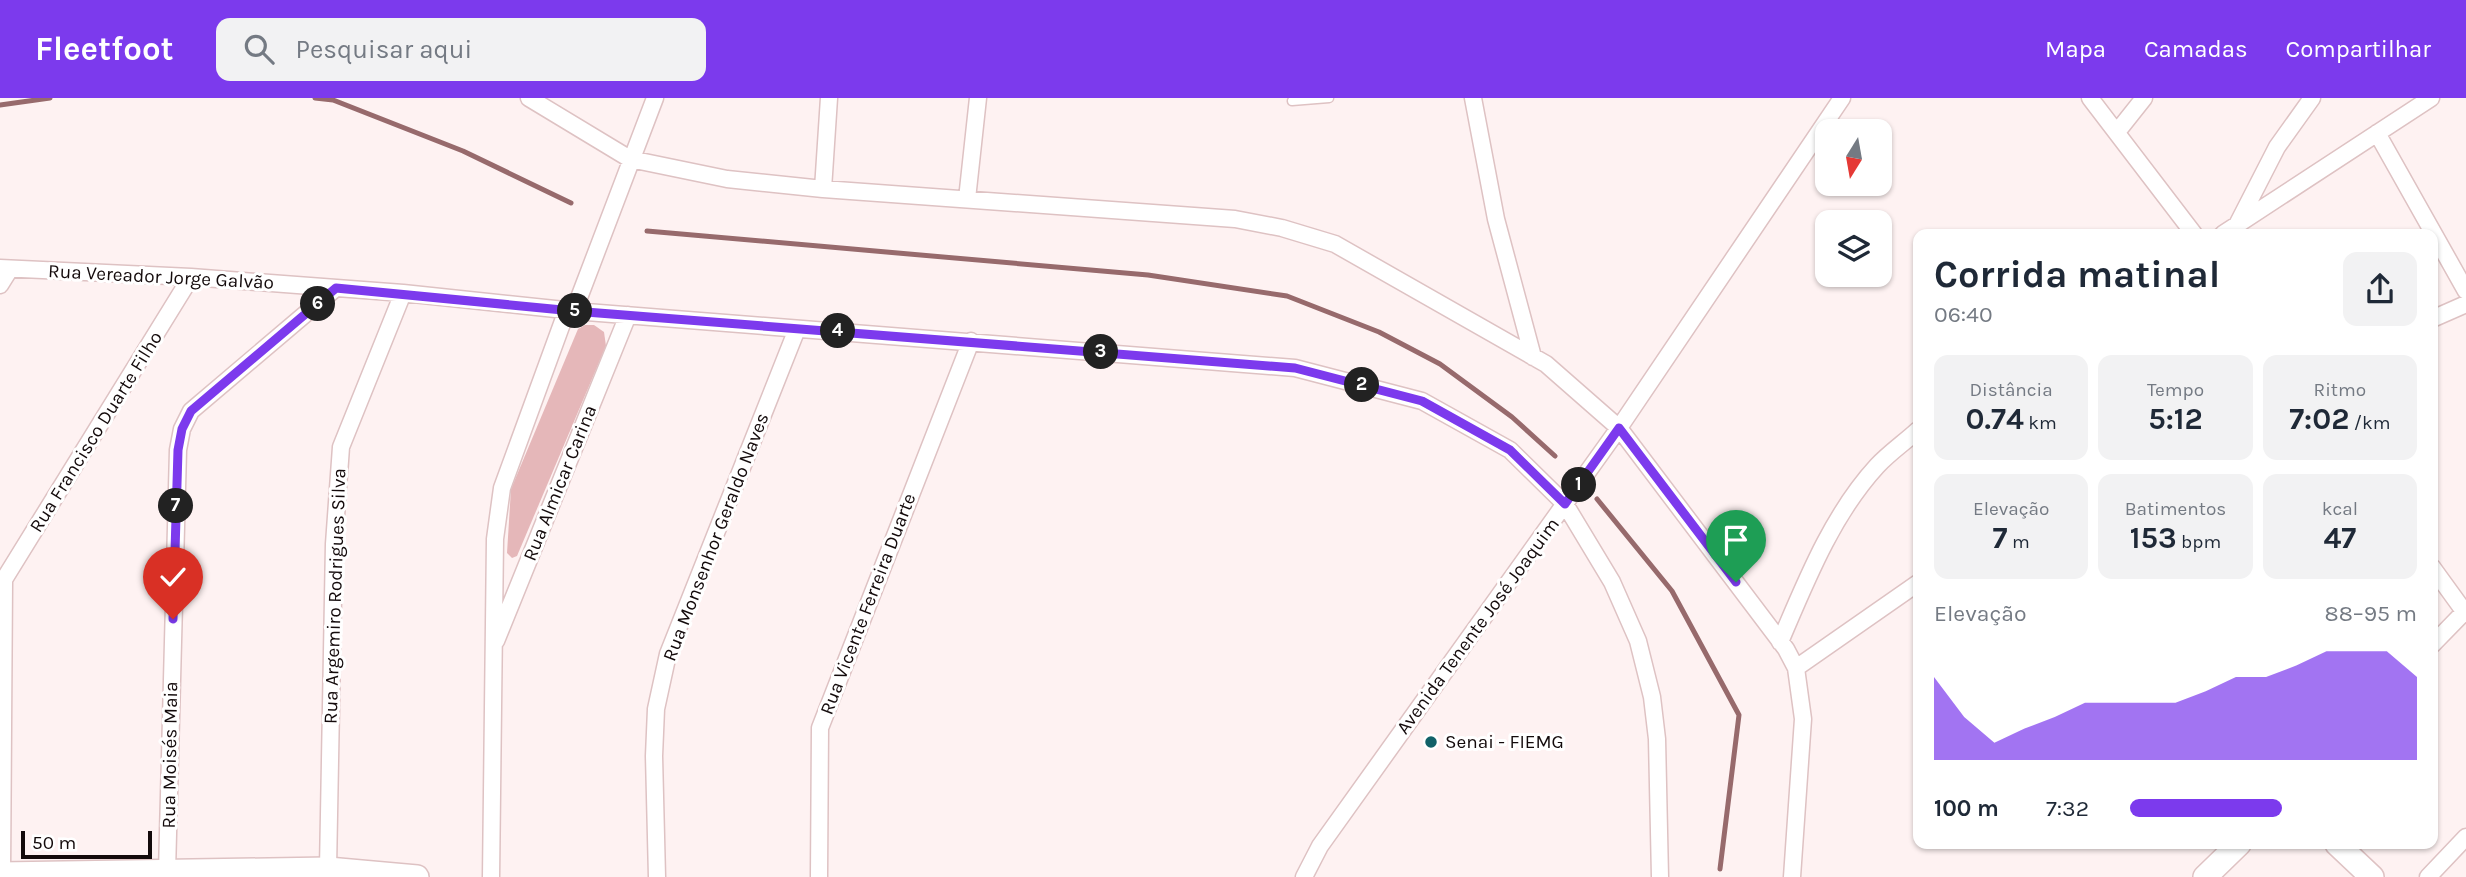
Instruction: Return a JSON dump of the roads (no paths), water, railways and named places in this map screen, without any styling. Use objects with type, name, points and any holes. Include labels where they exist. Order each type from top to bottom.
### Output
[{"type":"main road","points":[[2205,877],[2234,849]]},
{"type":"main road","points":[[2342,849],[2372,877]]},
{"type":"main road","points":[[1,874],[328,869],[417,877]]},
{"type":"street","points":[[529,98],[630,159],[727,178],[823,189],[1235,219],[1282,228],[1335,244],[1546,364],[1619,428],[1780,642],[1796,668],[1803,719],[1792,877]]},
{"type":"street","name":"Rua Almicar Carina","points":[[491,877],[495,539],[502,488],[655,98]]},
{"type":"street","points":[[823,189],[828,98]]},
{"type":"street","points":[[967,199],[978,98]]},
{"type":"street","points":[[1473,98],[1496,219],[1533,357]]},
{"type":"street","name":"Avenida Tenente José Joaquim","points":[[1304,877],[1320,846],[1619,428],[1842,98]]},
{"type":"street","points":[[2090,98],[2190,229]]},
{"type":"street","points":[[2117,132],[2144,98]]},
{"type":"street","points":[[2231,229],[2277,147],[2312,98]]},
{"type":"street","points":[[2232,229],[2431,98]]},
{"type":"street","points":[[2377,133],[2431,229]]},
{"type":"street","points":[[2438,241],[2466,290]]},
{"type":"street","points":[[0,285],[5,268]]},
{"type":"street","name":"Rua Vereador Jorge Galvão","points":[[5,268],[191,277],[402,293],[570,311],[1295,368],[1422,401],[1510,450],[1565,504],[1612,582],[1639,641],[1651,697],[1657,739],[1660,877]]},
{"type":"street","name":"Rua Francisco Duarte Filho","points":[[2,584],[191,277]]},
{"type":"street","name":"Rua Moisés Maia","points":[[167,872],[178,450],[182,429],[191,411],[336,288]]},
{"type":"street","name":"Rua Argemiro Rodrigues Silva","points":[[328,869],[334,544],[341,446],[402,293]]},
{"type":"street","points":[[2438,316],[2466,304]]},
{"type":"street","name":"Rua Almicar Carina","points":[[492,650],[628,315]]},
{"type":"street","name":"Rua Monsenhor Geraldo Naves","points":[[657,877],[654,756],[656,709],[668,653],[797,328]]},
{"type":"street","name":"Rua Vicente Ferreira Duarte","points":[[819,877],[820,728],[971,341]]},
{"type":"street","points":[[1780,642],[1840,515],[1877,466],[1913,434]]},
{"type":"street","points":[[2438,575],[2465,612],[2438,639]]},
{"type":"street","points":[[1,874],[2,584]]},
{"type":"street","points":[[1796,668],[1913,586]]},
{"type":"street","points":[[2428,877],[2466,837]]},
{"type":"lane","points":[[1292,102],[1329,98]]},
{"type":"waterway","points":[[0,105],[50,98]]},
{"type":"waterway","points":[[315,98],[333,100],[463,151],[571,203]]},
{"type":"waterway","points":[[647,231],[1148,275],[1287,296],[1379,332],[1440,364],[1512,417],[1555,456]]},
{"type":"waterway","points":[[1597,499],[1672,591],[1739,715],[1720,869]]},
{"type":"place","name":"Senai - FIEMG","points":[[1431,742]]}]
